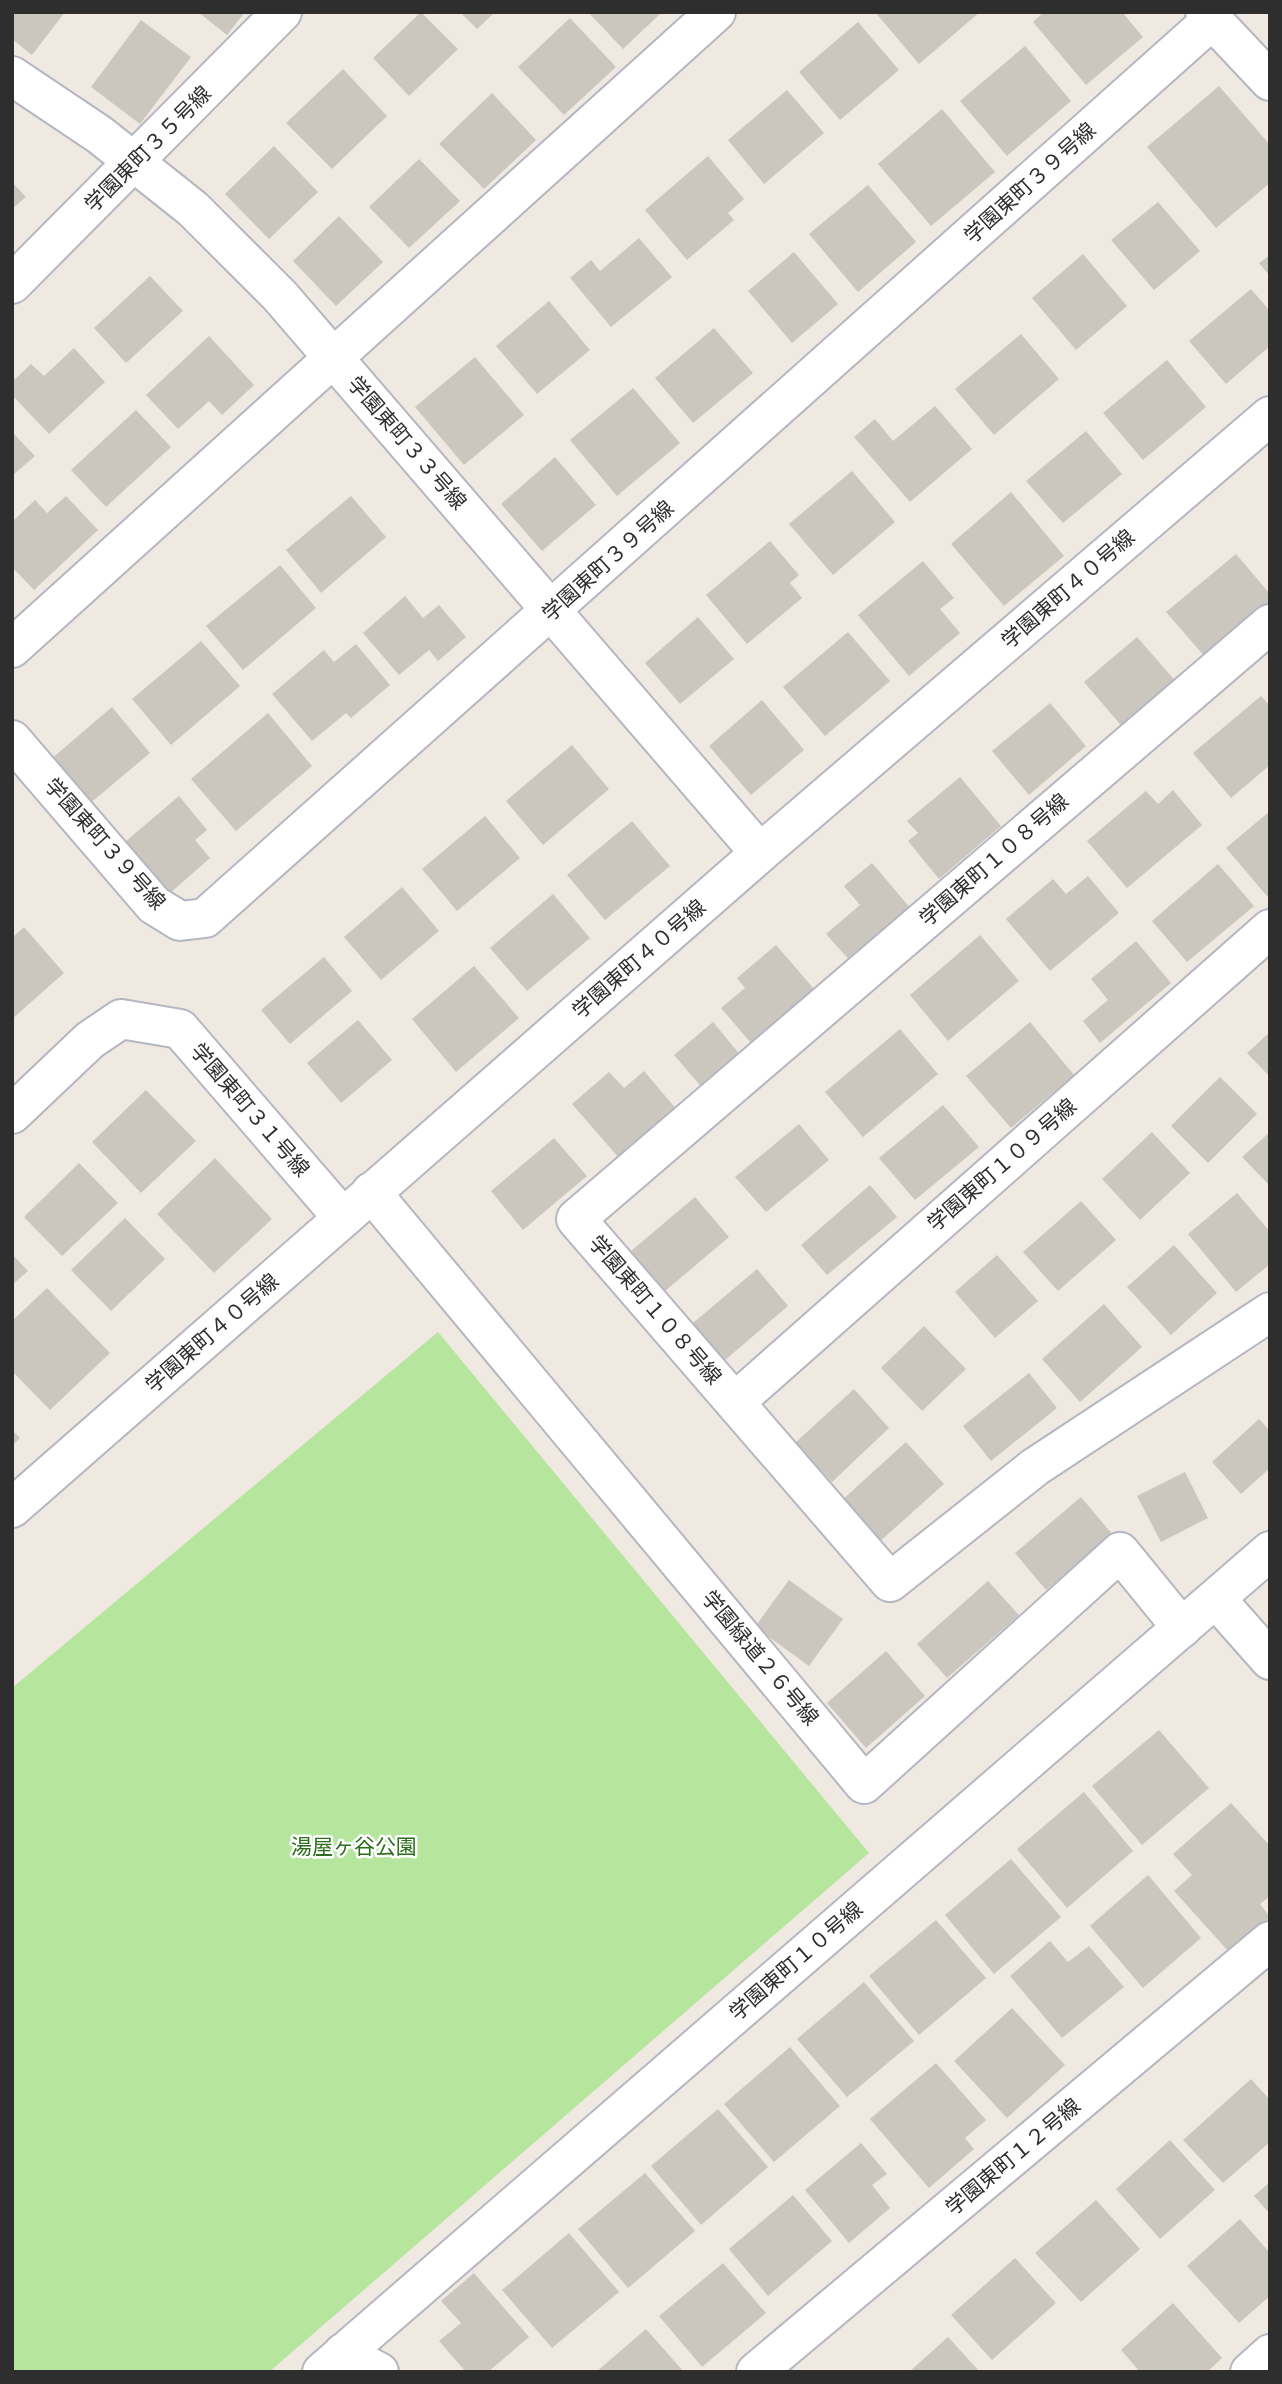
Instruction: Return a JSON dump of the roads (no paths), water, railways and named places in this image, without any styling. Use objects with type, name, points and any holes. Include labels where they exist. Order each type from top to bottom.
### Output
[{"type":"street","name":"学園東町３５号線","points":[[12,284],[136,163],[282,12]]},
{"type":"street","points":[[12,648],[716,12]]},
{"type":"street","points":[[1209,16],[1270,81]]},
{"type":"street","name":"学園東町３９号線","points":[[12,740],[154,905],[180,921],[205,918],[552,612],[1209,16]]},
{"type":"street","name":"学園東町３３号線","points":[[12,76],[136,163],[203,219],[280,296],[760,853]]},
{"type":"street","name":"学園東町４０号線","points":[[12,1508],[760,853],[1270,415]]},
{"type":"street","name":"学園東町１０８号線","points":[[1270,624],[576,1219],[890,1582],[1035,1467],[1270,1312]]},
{"type":"street","name":"学園東町１０９号線","points":[[734,1402],[1270,929]]},
{"type":"street","name":"学園東町３１号線","points":[[12,1114],[90,1040],[121,1019],[180,1030],[343,1218]]},
{"type":"street","name":"学園緑道２６号線","points":[[371,1192],[864,1784],[1121,1552],[1182,1628]]},
{"type":"street","name":"学園東町１０号線","points":[[333,2362],[1270,1550]]},
{"type":"street","points":[[1216,1599],[1270,1660]]},
{"type":"street","name":"学園東町１２号線","points":[[756,2372],[1270,1941]]},
{"type":"street","points":[[1250,2372],[1270,2354]]},
{"type":"street","points":[[333,2362],[379,2372]]},
{"type":"park label","name":"湯屋ヶ谷公園","points":[[354,1847]]}]
